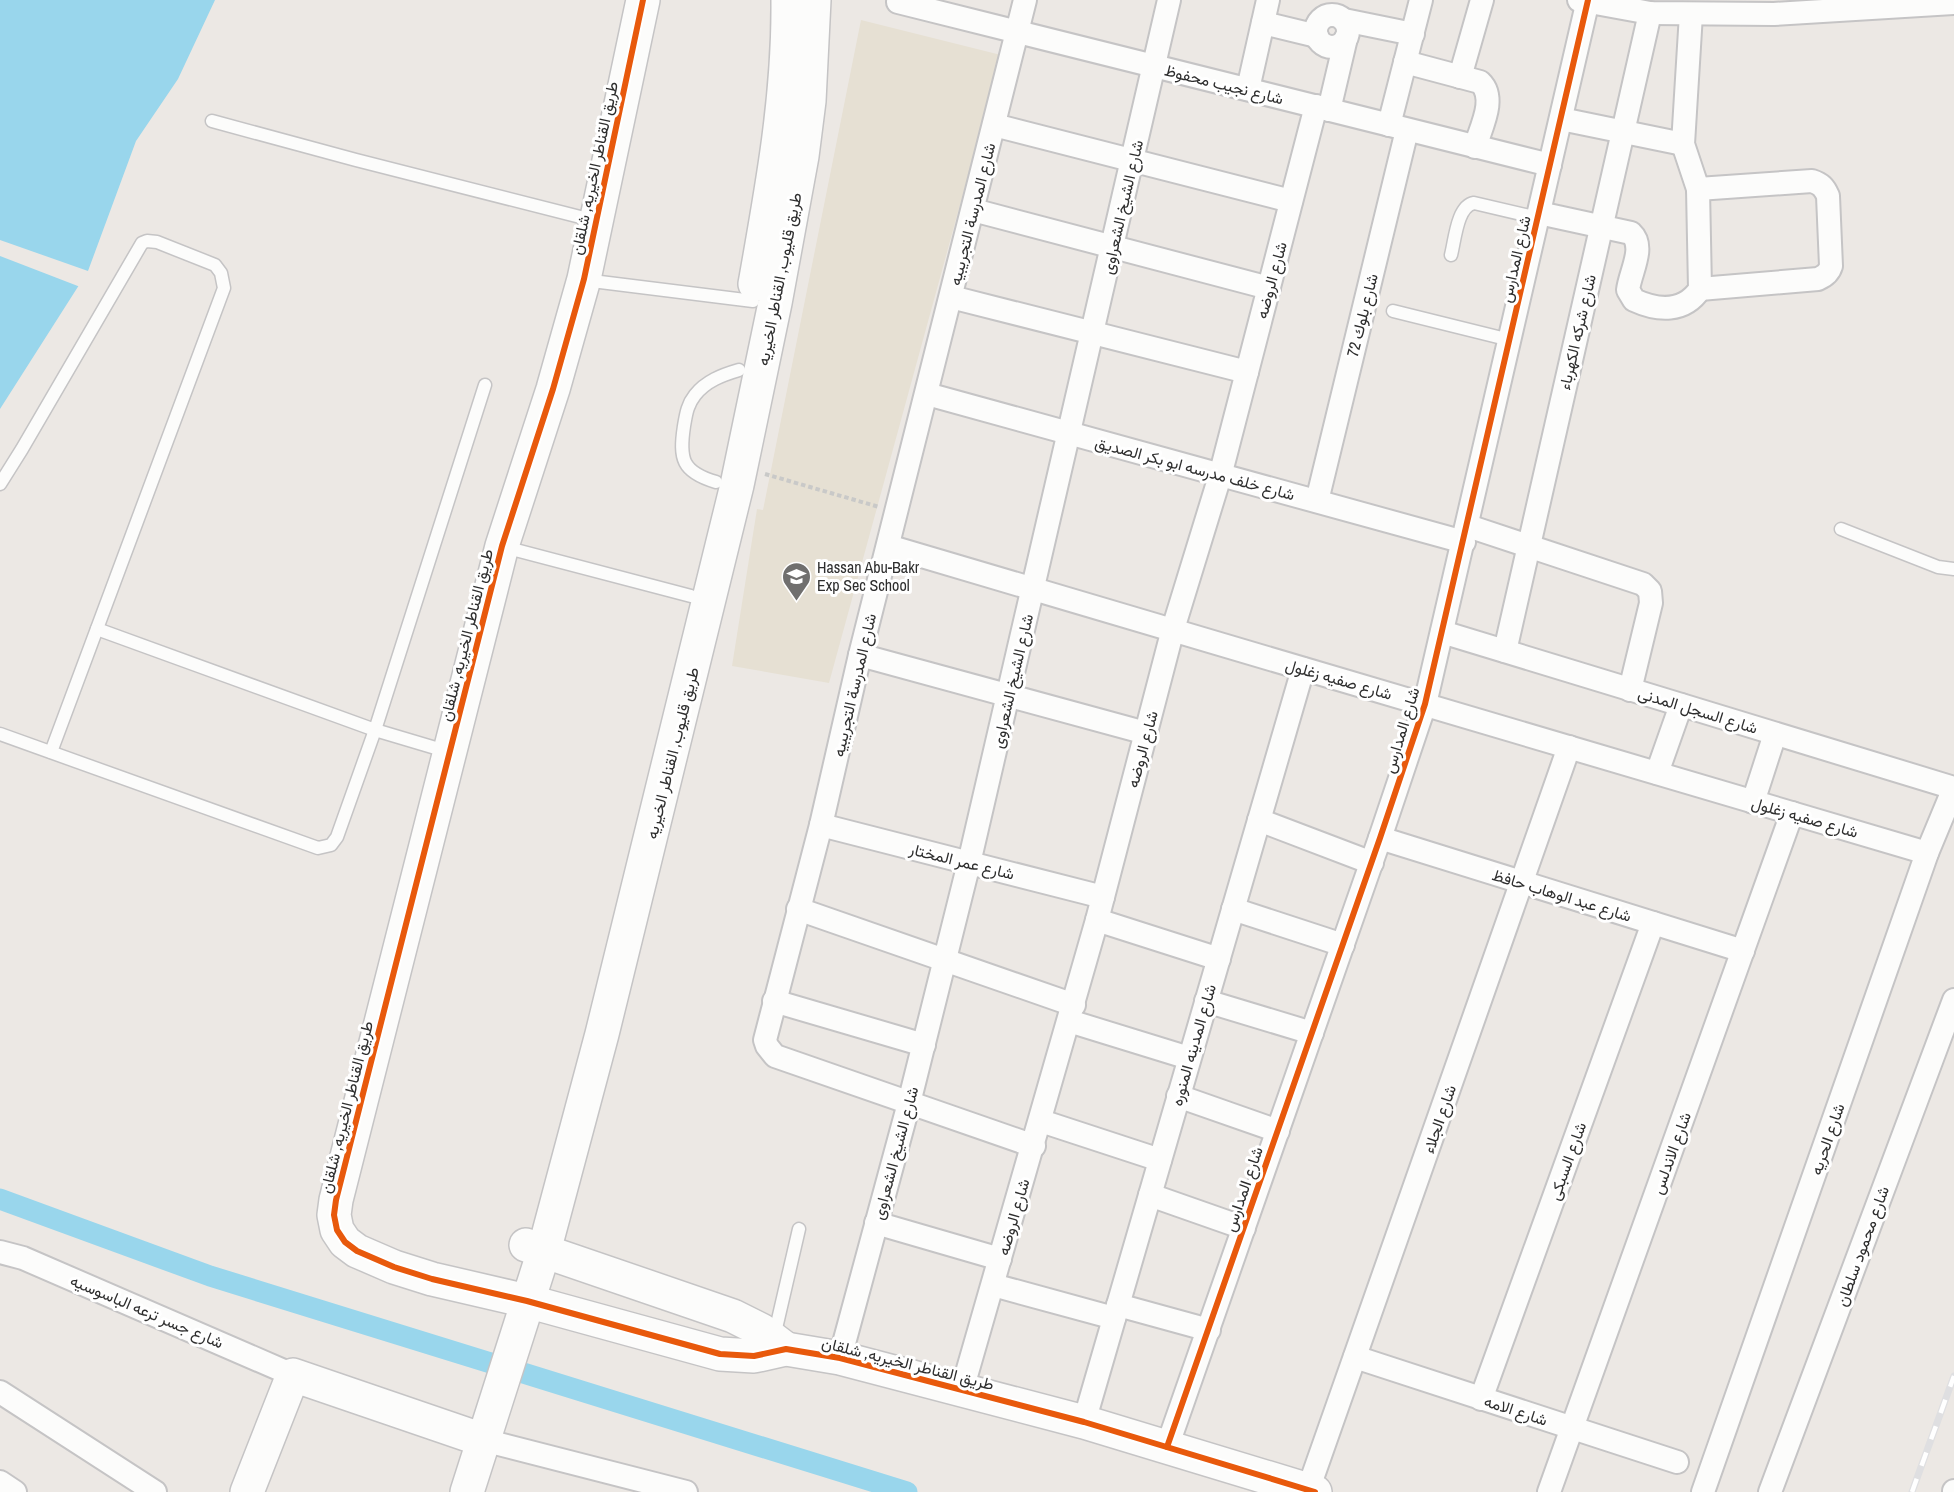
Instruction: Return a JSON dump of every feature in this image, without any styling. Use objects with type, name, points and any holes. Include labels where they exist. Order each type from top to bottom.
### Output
[{"type":"main road","name":"طريق القناطر الخيريه, شلقان","points":[[643,0],[584,279],[553,389],[502,546],[334,1215],[337,1230],[345,1242],[357,1251],[394,1267],[515,1310],[720,1354],[753,1356],[780,1343]]},
{"type":"main road","name":"طريق قليوب, القناطر الخيريه","points":[[535,1248],[691,597],[732,478],[739,370],[764,302],[785,95],[788,0]]},
{"type":"main road","name":"طريق قليوب, القناطر الخيريه","points":[[446,1492],[473,1437],[490,1388],[602,1034],[732,478],[764,302],[802,156],[810,90],[814,0]]},
{"type":"main road","name":"طريق القناطر الخيريه, شلقان","points":[[535,1248],[733,1316],[780,1343],[1084,1422],[1312,1491]]},
{"type":"main road","points":[[247,1492],[294,1375],[473,1437]]},
{"type":"main road","name":"طريق قليوب, القناطر الخيريه","points":[[467,1492],[473,1437]]},
{"type":"street","name":"شارع المدرسة التجريبيه","points":[[1025,0],[860,655],[821,825],[765,1040],[775,1056],[1034,1146]]},
{"type":"street","name":"شارع الشيخ الشعراوى","points":[[840,1358],[909,1103],[969,863],[1169,0]]},
{"type":"street","points":[[1248,89],[1268,0]]},
{"type":"street","name":"شارع بلوك 72","points":[[1317,501],[1398,127],[1405,62],[1421,0]]},
{"type":"street","points":[[1460,77],[1482,0]]},
{"type":"street","points":[[1585,1],[1650,13],[1691,14],[1774,14],[1917,3],[1954,3]]},
{"type":"street","name":"شارع المدارس","points":[[1167,1448],[1372,863],[1425,704],[1561,119],[1585,1]]},
{"type":"street","name":"شارع نجيب محفوظ","points":[[898,2],[1550,165]]},
{"type":"street","name":"شارع شركه الكهرباء","points":[[1505,651],[1650,13]]},
{"type":"street","points":[[1691,14],[1683,144],[1698,189],[1700,289]]},
{"type":"street","points":[[1263,23],[1333,15],[1345,29],[1413,33]]},
{"type":"street","name":"شارع الروضه","points":[[962,1390],[1034,1146],[1097,920],[1173,630],[1220,476],[1291,201],[1345,29]]},
{"type":"street","points":[[1405,62],[1480,82],[1485,86],[1489,98],[1475,147]]},
{"type":"street","points":[[1561,119],[1683,144]]},
{"type":"street","points":[[994,125],[1291,201]]},
{"type":"street","points":[[1539,215],[1631,233],[1636,238],[1638,246],[1628,290],[1634,300],[1670,308],[1687,303],[1700,289],[1824,277],[1831,266],[1828,196],[1819,183],[1812,181],[1698,189]]},
{"type":"street","points":[[973,210],[1269,288]]},
{"type":"street","points":[[951,297],[1247,372]]},
{"type":"street","name":"شارع خلف مدرسه ابو بكر الصديق","points":[[927,394],[1317,501],[1529,546],[1643,584],[1650,591],[1651,603],[1630,690]]},
{"type":"street","name":"شارع صفيه زغلول","points":[[888,546],[1928,853]]},
{"type":"street","name":"شارع السجل المدنى","points":[[1442,632],[1954,788]]},
{"type":"street","points":[[860,655],[1146,733]]},
{"type":"street","name":"شارع المدينه المنوره","points":[[1084,1422],[1303,669]]},
{"type":"street","points":[[1657,773],[1681,705]]},
{"type":"street","points":[[1753,802],[1775,734]]},
{"type":"street","name":"شارع الجلاء","points":[[1312,1491],[1355,1357],[1569,747]]},
{"type":"street","name":"شارع الحريه","points":[[1703,1492],[1928,853],[1954,788]]},
{"type":"street","name":"شارع الاندلس","points":[[1549,1492],[1792,813]]},
{"type":"street","points":[[1259,820],[1372,863]]},
{"type":"street","name":"شارع عمر المختار","points":[[821,825],[1103,897]]},
{"type":"street","name":"شارع عبد الوهاب حافظ","points":[[1380,838],[1743,951]]},
{"type":"street","points":[[798,909],[945,960],[1071,1013],[1189,1058]]},
{"type":"street","points":[[1233,909],[1343,945]]},
{"type":"street","points":[[1097,920],[1219,959]]},
{"type":"street","name":"شارع السبكى","points":[[1481,1398],[1653,923]]},
{"type":"street","name":"شارع محمود سلطان","points":[[1770,1492],[1954,1000]]},
{"type":"street","points":[[774,1001],[924,1045]]},
{"type":"street","points":[[1206,1001],[1312,1033]]},
{"type":"street","points":[[1178,1096],[1278,1131]]},
{"type":"street","points":[[1041,1121],[1160,1160]]},
{"type":"street","points":[[1150,1195],[1244,1228]]},
{"type":"street","points":[[876,1223],[1000,1259]]},
{"type":"street","name":"شارع جسر ترعه الباسوسيه","points":[[0,1252],[23,1258],[294,1375]]},
{"type":"street","points":[[993,1285],[1209,1330]]},
{"type":"street","name":"شارع الامه","points":[[1355,1357],[1677,1462]]},
{"type":"street","points":[[0,1392],[155,1492]]},
{"type":"street","points":[[473,1437],[686,1492]]},
{"type":"street","points":[[0,1482],[15,1492]]},
{"type":"lane","points":[[212,121],[597,221]]},
{"type":"lane","points":[[1451,255],[1462,210],[1469,204],[1539,215]]},
{"type":"lane","points":[[0,484],[142,243],[156,242],[215,265],[221,273],[224,288],[51,752]]},
{"type":"lane","points":[[584,279],[764,302]]},
{"type":"lane","points":[[1393,311],[1510,340]]},
{"type":"lane","points":[[732,478],[694,474],[684,462],[681,448],[687,408],[695,395],[707,383],[739,370]]},
{"type":"lane","points":[[0,734],[322,848],[331,845],[337,837],[375,730],[485,385]]},
{"type":"lane","points":[[1841,529],[1938,567],[1954,569]]},
{"type":"lane","points":[[502,546],[691,597]]},
{"type":"lane","points":[[97,629],[375,730],[450,753]]},
{"type":"lane","points":[[780,1343],[799,1229]]},
{"type":"path","points":[[732,478],[897,512]]},
{"type":"shaded area","points":[[861,20],[1001,55],[829,683],[732,666],[757,509],[763,510]]},
{"type":"water","points":[[0,0],[215,0],[178,79],[136,141],[88,271],[0,409]]},
{"type":"pier","points":[[0,240],[91,273],[83,288],[0,256]]},
{"type":"waterway","points":[[0,1199],[210,1276],[907,1492]]},
{"type":"railway","points":[[1912,1492],[1954,1376]]},
{"type":"cycle path","points":[[643,0],[584,279],[553,389],[502,546],[336,1200],[334,1215],[337,1230],[345,1242],[357,1251],[394,1267],[432,1279],[527,1301],[720,1354],[754,1356],[786,1349],[840,1358],[1084,1422],[1315,1492]]},
{"type":"cycle path","points":[[1167,1447],[1425,704],[1588,0]]},
{"type":"place","name":"Hassan Abu-Bakr Exp Sec School","points":[[796,602]]}]
